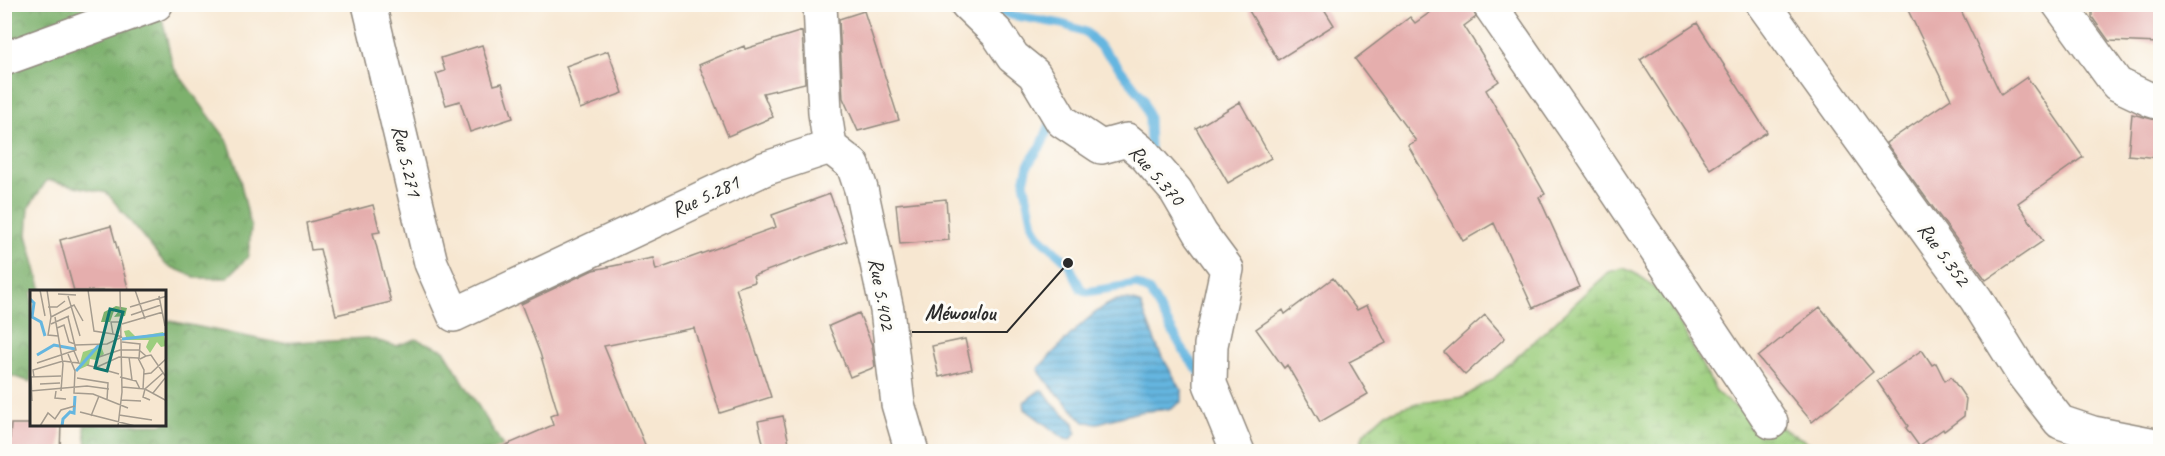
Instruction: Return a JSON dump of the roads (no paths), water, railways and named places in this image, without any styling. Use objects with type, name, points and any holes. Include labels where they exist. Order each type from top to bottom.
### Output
[{"type":"street","points":[[4,59],[156,4]]},
{"type":"street","name":"Rue 5.271","points":[[369,4],[431,263],[454,315]]},
{"type":"street","points":[[820,4],[825,113],[830,147]]},
{"type":"street","name":"Rue 5.370","points":[[967,4],[997,33],[1013,57],[1034,74],[1062,121],[1101,147],[1126,140],[1144,154],[1176,191],[1201,234],[1227,269],[1211,345],[1210,384],[1238,452]]},
{"type":"street","points":[[1489,4],[1771,422]]},
{"type":"street","name":"Rue 5.352","points":[[1763,4],[1976,299],[2022,373],[2060,422],[2093,433],[2160,446]]},
{"type":"street","points":[[2059,4],[2117,84],[2160,103]]},
{"type":"street","name":"Rue 5.281","points":[[454,315],[764,169],[830,147]]},
{"type":"street","name":"Rue 5.402","points":[[830,147],[853,165],[861,189],[887,310],[898,404],[912,452]]},
{"type":"water","points":[[1117,300],[1133,301],[1141,305],[1159,351],[1182,391],[1182,401],[1171,409],[1138,412],[1098,423],[1084,422],[1038,370],[1086,320]]},
{"type":"water","points":[[1040,390],[1044,391],[1054,405],[1074,423],[1076,432],[1071,440],[1065,439],[1025,409],[1024,402]]},
{"type":"waterway","points":[[988,7],[1011,15],[1062,24],[1086,32],[1114,61],[1143,98],[1149,118],[1150,149]]},
{"type":"waterway","points":[[1052,119],[1042,144],[1028,165],[1024,182],[1033,225],[1038,235],[1068,263],[1081,289],[1087,292],[1136,284],[1150,292],[1186,355],[1201,374]]},
{"type":"place","name":"Méwoulou","points":[[1068,263]]}]
